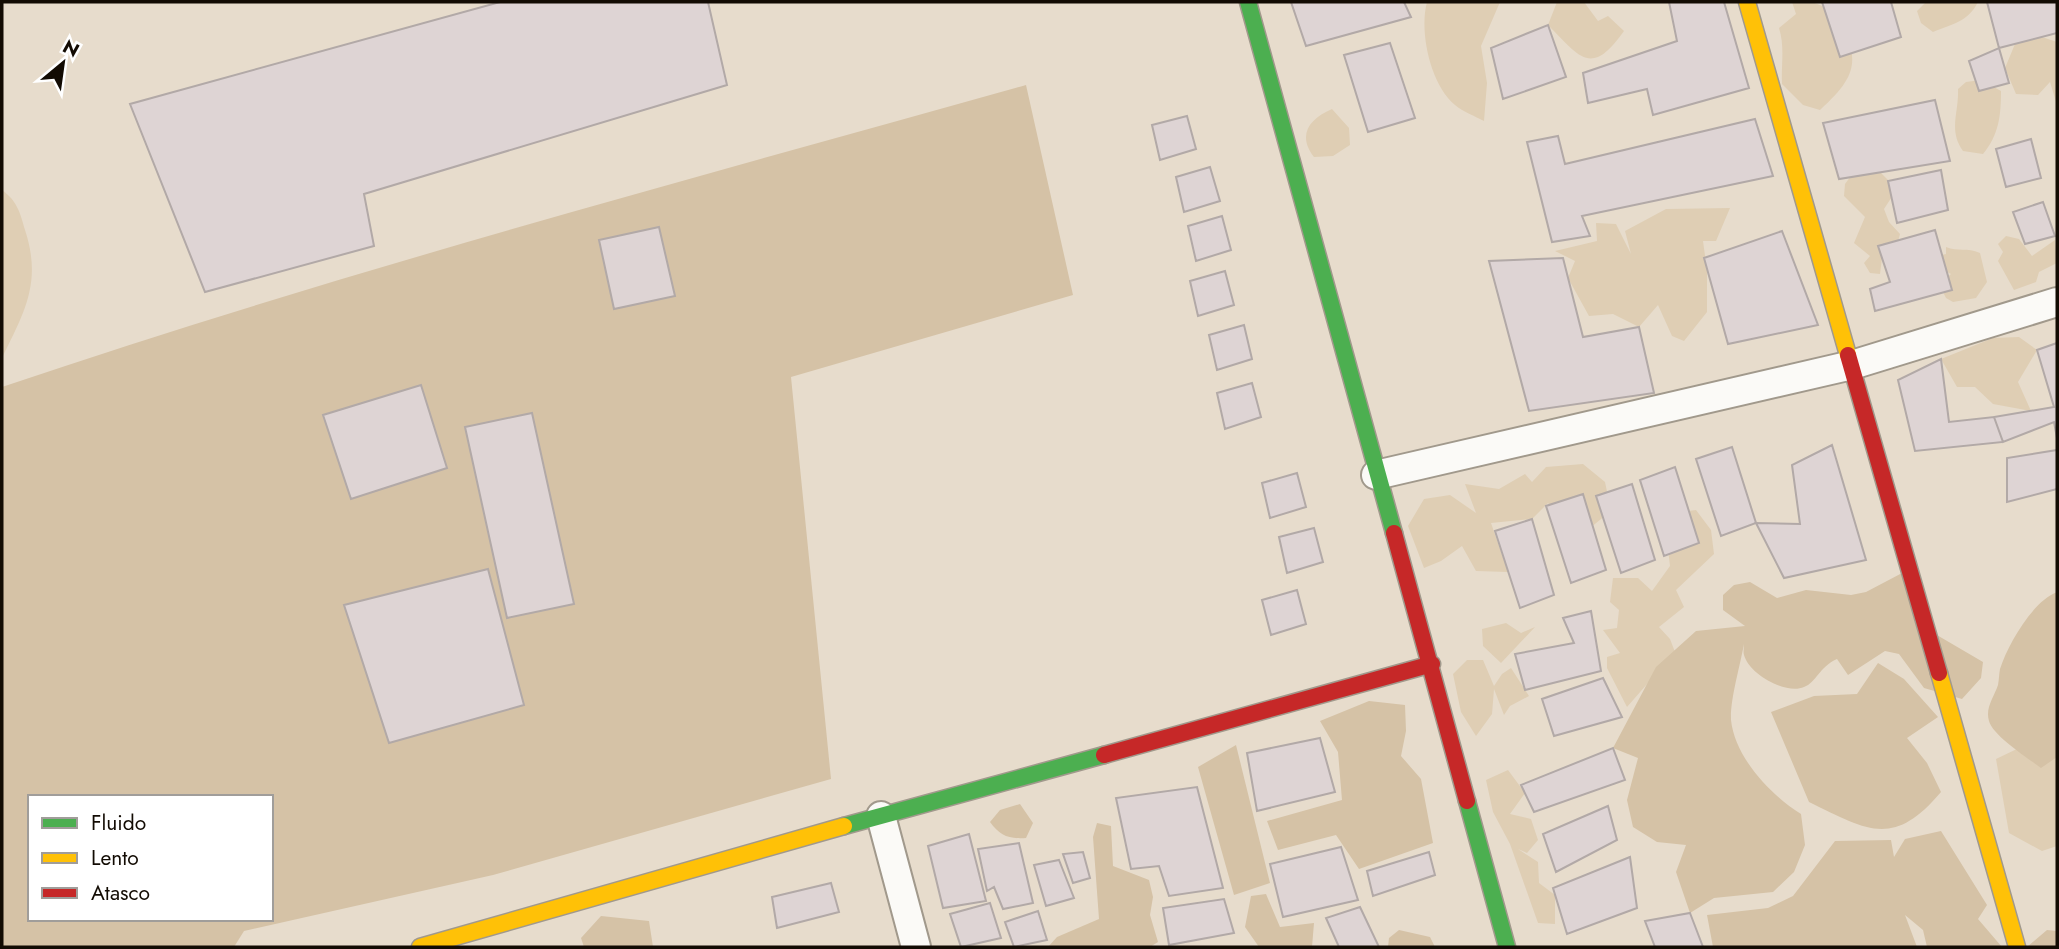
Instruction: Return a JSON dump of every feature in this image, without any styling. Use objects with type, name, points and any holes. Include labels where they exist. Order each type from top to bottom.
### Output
[{"type":"street","points":[[1248,2],[1376,475],[1432,664],[1507,947]]},
{"type":"street","points":[[1747,2],[2017,947]]},
{"type":"street","points":[[1376,475],[1852,365],[2057,302]]},
{"type":"street","points":[[420,947],[1432,664]]},
{"type":"street","points":[[881,816],[916,947]]},
{"type":"shaded area","points":[[1427,2],[1500,2],[1481,46],[1487,83],[1484,121],[1455,105],[1439,84],[1426,42],[1424,27]]},
{"type":"shaded area","points":[[1557,2],[1584,2],[1598,21],[1608,16],[1624,31],[1603,54],[1586,58],[1577,53],[1548,25]]},
{"type":"shaded area","points":[[1792,2],[1812,2],[1838,12],[1849,42],[1852,65],[1849,75],[1843,86],[1820,110],[1803,105],[1782,84],[1779,28],[1796,14]]},
{"type":"shaded area","points":[[1926,2],[1978,2],[1964,18],[1933,32],[1921,23],[1917,11]]},
{"type":"shaded area","points":[[2042,37],[2057,42],[2057,105],[2050,82],[2038,95],[2016,94],[2005,68],[2015,44]]},
{"type":"shaded area","points":[[1981,80],[2001,91],[1998,124],[1993,140],[1983,154],[1963,151],[1955,128],[1958,89],[1966,82]]},
{"type":"shaded area","points":[[1026,85],[1073,295],[791,377],[831,779],[493,875],[244,931],[234,947],[2,947],[2,387],[256,305],[640,193]]},
{"type":"shaded area","points":[[1332,109],[1349,128],[1350,145],[1333,156],[1314,157],[1306,142],[1308,128],[1317,118]]},
{"type":"shaded area","points":[[1859,165],[1880,172],[1897,189],[1884,209],[1889,222],[1900,234],[1896,249],[1882,258],[1880,274],[1870,273],[1864,263],[1870,256],[1854,243],[1865,217],[1844,196],[1845,184]]},
{"type":"shaded area","points":[[2,190],[15,203],[19,212],[32,265],[29,296],[2,358]]},
{"type":"shaded area","points":[[1730,208],[1716,241],[1703,241],[1707,270],[1707,312],[1684,341],[1672,336],[1658,305],[1639,327],[1613,314],[1589,316],[1568,278],[1575,261],[1555,251],[1597,241],[1596,223],[1616,224],[1631,254],[1625,231],[1666,209]]},
{"type":"shaded area","points":[[2006,236],[2019,239],[2032,256],[2055,240],[2057,263],[2039,272],[2036,282],[2014,290],[1998,261],[2003,252],[1998,244]]},
{"type":"shaded area","points":[[1946,247],[1980,253],[1987,282],[1976,298],[1953,302],[1946,298],[1939,284],[1951,274],[1939,268],[1937,256],[1946,254]]},
{"type":"shaded area","points":[[2019,337],[2037,350],[2018,382],[2031,411],[1993,404],[1975,387],[1957,387],[1941,359],[1993,338]]},
{"type":"shaded area","points":[[1583,464],[1605,482],[1611,511],[1575,540],[1548,503],[1532,519],[1491,523],[1508,572],[1476,571],[1462,546],[1441,561],[1424,568],[1408,526],[1424,499],[1450,495],[1476,513],[1465,484],[1499,489],[1525,474],[1532,482],[1546,467]]},
{"type":"shaded area","points":[[1696,510],[1711,530],[1714,554],[1676,590],[1684,607],[1659,627],[1670,639],[1675,652],[1627,707],[1607,668],[1607,657],[1620,653],[1603,630],[1617,628],[1619,610],[1610,602],[1613,578],[1638,578],[1652,591],[1670,566],[1664,514]]},
{"type":"shaded area","points":[[1904,572],[1930,631],[1983,662],[1981,678],[1962,699],[1924,688],[1899,654],[1885,651],[1848,675],[1837,659],[1826,666],[1808,685],[1796,689],[1788,688],[1769,681],[1753,669],[1744,655],[1744,644],[1732,703],[1734,734],[1739,748],[1756,774],[1778,797],[1801,814],[1805,845],[1794,872],[1773,892],[1714,898],[1690,913],[1676,872],[1686,845],[1657,842],[1633,827],[1627,800],[1638,758],[1613,748],[1656,667],[1696,631],[1745,626],[1723,610],[1723,595],[1734,585],[1750,582],[1777,598],[1806,590],[1851,595],[1866,592]]},
{"type":"shaded area","points":[[2057,592],[2057,757],[2041,768],[1997,733],[1989,721],[1988,712],[1998,685],[2000,669],[2015,636],[2039,604]]},
{"type":"shaded area","points":[[1506,623],[1521,633],[1535,627],[1501,663],[1483,646],[1482,629]]},
{"type":"shaded area","points":[[1467,660],[1483,660],[1494,686],[1502,674],[1511,668],[1529,696],[1510,706],[1504,715],[1494,689],[1492,714],[1476,736],[1461,712],[1453,674]]},
{"type":"shaded area","points":[[1878,663],[1904,679],[1938,717],[1907,738],[1927,763],[1941,792],[1908,822],[1893,828],[1879,829],[1847,820],[1809,802],[1771,712],[1814,696],[1857,694]]},
{"type":"shaded area","points":[[1369,701],[1405,705],[1406,731],[1401,756],[1421,779],[1433,843],[1359,869],[1336,835],[1278,850],[1267,821],[1342,800],[1338,752],[1320,721]]},
{"type":"shaded area","points":[[2040,738],[2057,753],[2057,846],[2042,851],[2009,833],[1996,759]]},
{"type":"shaded area","points":[[1236,745],[1270,883],[1234,895],[1198,767]]},
{"type":"shaded area","points":[[1508,770],[1525,793],[1510,814],[1531,819],[1538,840],[1527,853],[1518,849],[1538,862],[1539,883],[1555,895],[1555,924],[1538,923],[1510,844],[1493,812],[1486,780]]},
{"type":"shaded area","points":[[1020,804],[1033,823],[1026,838],[1005,836],[997,831],[990,822],[1000,810]]},
{"type":"shaded area","points":[[1097,823],[1111,826],[1113,866],[1149,880],[1153,897],[1150,915],[1158,942],[1150,947],[1048,947],[1057,937],[1099,919],[1093,837]]},
{"type":"shaded area","points":[[1941,831],[1987,905],[1978,919],[2002,947],[1927,947],[1923,930],[1905,915],[1917,947],[1713,947],[1707,915],[1768,908],[1793,896],[1835,841],[1891,840],[1894,857],[1905,839]]},
{"type":"shaded area","points":[[1266,894],[1280,927],[1314,923],[1312,947],[1259,947],[1245,927],[1251,896]]},
{"type":"shaded area","points":[[601,916],[649,921],[653,947],[584,947],[581,938]]},
{"type":"shaded area","points":[[1399,930],[1430,937],[1435,947],[1388,947],[1389,938]]},
{"type":"shaded area","points":[[2047,930],[2057,931],[2057,947],[2027,947]]},
{"type":"building","points":[[500,2],[708,2],[727,85],[364,194],[374,246],[205,292],[130,104]]},
{"type":"building","points":[[1291,2],[1404,2],[1411,17],[1306,46]]},
{"type":"building","points":[[1669,2],[1724,2],[1749,88],[1653,115],[1647,89],[1588,103],[1583,73],[1677,41]]},
{"type":"building","points":[[1822,2],[1891,2],[1901,37],[1840,57]]},
{"type":"building","points":[[1987,2],[2057,2],[2057,33],[1999,48]]},
{"type":"building","points":[[1548,25],[1566,77],[1503,99],[1491,48]]},
{"type":"building","points":[[1390,43],[1415,118],[1368,132],[1344,55]]},
{"type":"building","points":[[1999,48],[2009,83],[1979,91],[1969,61]]},
{"type":"building","points":[[1935,100],[1950,161],[1839,179],[1823,123]]},
{"type":"building","points":[[1187,116],[1196,149],[1160,160],[1152,125]]},
{"type":"building","points":[[1755,119],[1773,176],[1582,216],[1590,236],[1552,242],[1527,142],[1558,136],[1565,164]]},
{"type":"building","points":[[2031,139],[2041,178],[2006,187],[1996,149]]},
{"type":"building","points":[[1210,167],[1220,201],[1184,212],[1176,177]]},
{"type":"building","points":[[1941,170],[1948,210],[1897,223],[1888,181]]},
{"type":"building","points":[[2043,202],[2055,236],[2025,244],[2013,212]]},
{"type":"building","points":[[1222,216],[1231,250],[1196,261],[1188,226]]},
{"type":"building","points":[[659,227],[675,296],[614,309],[599,240]]},
{"type":"building","points":[[1935,230],[1952,290],[1875,311],[1870,289],[1890,282],[1878,246]]},
{"type":"building","points":[[1782,231],[1818,325],[1728,344],[1704,258]]},
{"type":"building","points":[[1563,258],[1583,337],[1639,327],[1654,393],[1529,411],[1489,261]]},
{"type":"building","points":[[1225,271],[1234,305],[1198,316],[1190,281]]},
{"type":"building","points":[[1244,325],[1252,359],[1217,370],[1209,335]]},
{"type":"building","points":[[2057,343],[2057,438],[2054,422],[2003,442],[1994,417],[2054,407],[2037,350]]},
{"type":"building","points":[[1941,359],[1949,422],[1994,417],[2003,442],[1915,451],[1898,380]]},
{"type":"building","points":[[1252,383],[1261,417],[1225,429],[1217,393]]},
{"type":"building","points":[[421,385],[447,468],[351,499],[323,415]]},
{"type":"building","points":[[532,413],[574,604],[507,618],[465,427]]},
{"type":"building","points":[[1832,445],[1866,560],[1784,578],[1756,523],[1800,524],[1792,465]]},
{"type":"building","points":[[1732,447],[1756,523],[1721,536],[1696,459]]},
{"type":"building","points":[[2057,450],[2057,489],[2007,502],[2007,458]]},
{"type":"building","points":[[1675,467],[1699,543],[1664,556],[1640,480]]},
{"type":"building","points":[[1297,473],[1306,507],[1270,518],[1262,483]]},
{"type":"building","points":[[1632,484],[1655,560],[1621,573],[1596,496]]},
{"type":"building","points":[[1583,494],[1606,570],[1571,583],[1546,506]]},
{"type":"building","points":[[1532,519],[1554,595],[1520,608],[1495,531]]},
{"type":"building","points":[[1314,528],[1323,562],[1287,573],[1279,537]]},
{"type":"building","points":[[488,569],[524,705],[389,743],[344,605]]},
{"type":"building","points":[[1297,590],[1306,624],[1271,635],[1262,600]]},
{"type":"building","points":[[1591,611],[1601,671],[1525,690],[1515,654],[1574,643],[1563,618]]},
{"type":"building","points":[[1603,678],[1622,717],[1554,736],[1542,699]]},
{"type":"building","points":[[1320,738],[1335,792],[1257,811],[1247,753]]},
{"type":"building","points":[[1613,748],[1625,780],[1534,812],[1521,785]]},
{"type":"building","points":[[1197,787],[1223,888],[1169,896],[1159,866],[1131,869],[1116,798]]},
{"type":"building","points":[[1608,806],[1617,840],[1556,872],[1543,834]]},
{"type":"building","points":[[969,834],[986,901],[943,908],[928,846]]},
{"type":"building","points":[[1019,843],[1033,903],[1003,909],[994,887],[987,891],[978,849]]},
{"type":"building","points":[[1341,847],[1358,900],[1283,917],[1270,864]]},
{"type":"building","points":[[1083,852],[1090,878],[1073,883],[1063,854]]},
{"type":"building","points":[[1429,852],[1435,875],[1373,896],[1367,871]]},
{"type":"building","points":[[1630,857],[1637,908],[1567,934],[1553,888]]},
{"type":"building","points":[[1059,860],[1074,898],[1046,906],[1034,865]]},
{"type":"building","points":[[831,883],[839,912],[777,928],[772,897]]},
{"type":"building","points":[[1224,899],[1234,933],[1169,945],[1163,908]]},
{"type":"building","points":[[990,903],[1001,938],[961,947],[950,914]]},
{"type":"building","points":[[1360,907],[1379,947],[1339,947],[1326,918]]},
{"type":"building","points":[[1038,911],[1047,940],[1014,947],[1005,922]]},
{"type":"building","points":[[1690,913],[1703,947],[1655,947],[1645,921]]},
{"type":"traffic: fast","points":[[1248,2],[1394,533]]},
{"type":"traffic: fast","points":[[844,826],[1104,755]]},
{"type":"traffic: fast","points":[[1467,801],[1507,947]]},
{"type":"traffic: slow","points":[[1747,2],[1848,355]]},
{"type":"traffic: slow","points":[[1939,673],[2017,947]]},
{"type":"traffic: slow","points":[[420,947],[844,826]]},
{"type":"traffic: jam","points":[[1848,355],[1939,673]]},
{"type":"traffic: jam","points":[[1394,533],[1467,801]]},
{"type":"traffic: jam","points":[[1104,755],[1432,664]]}]
